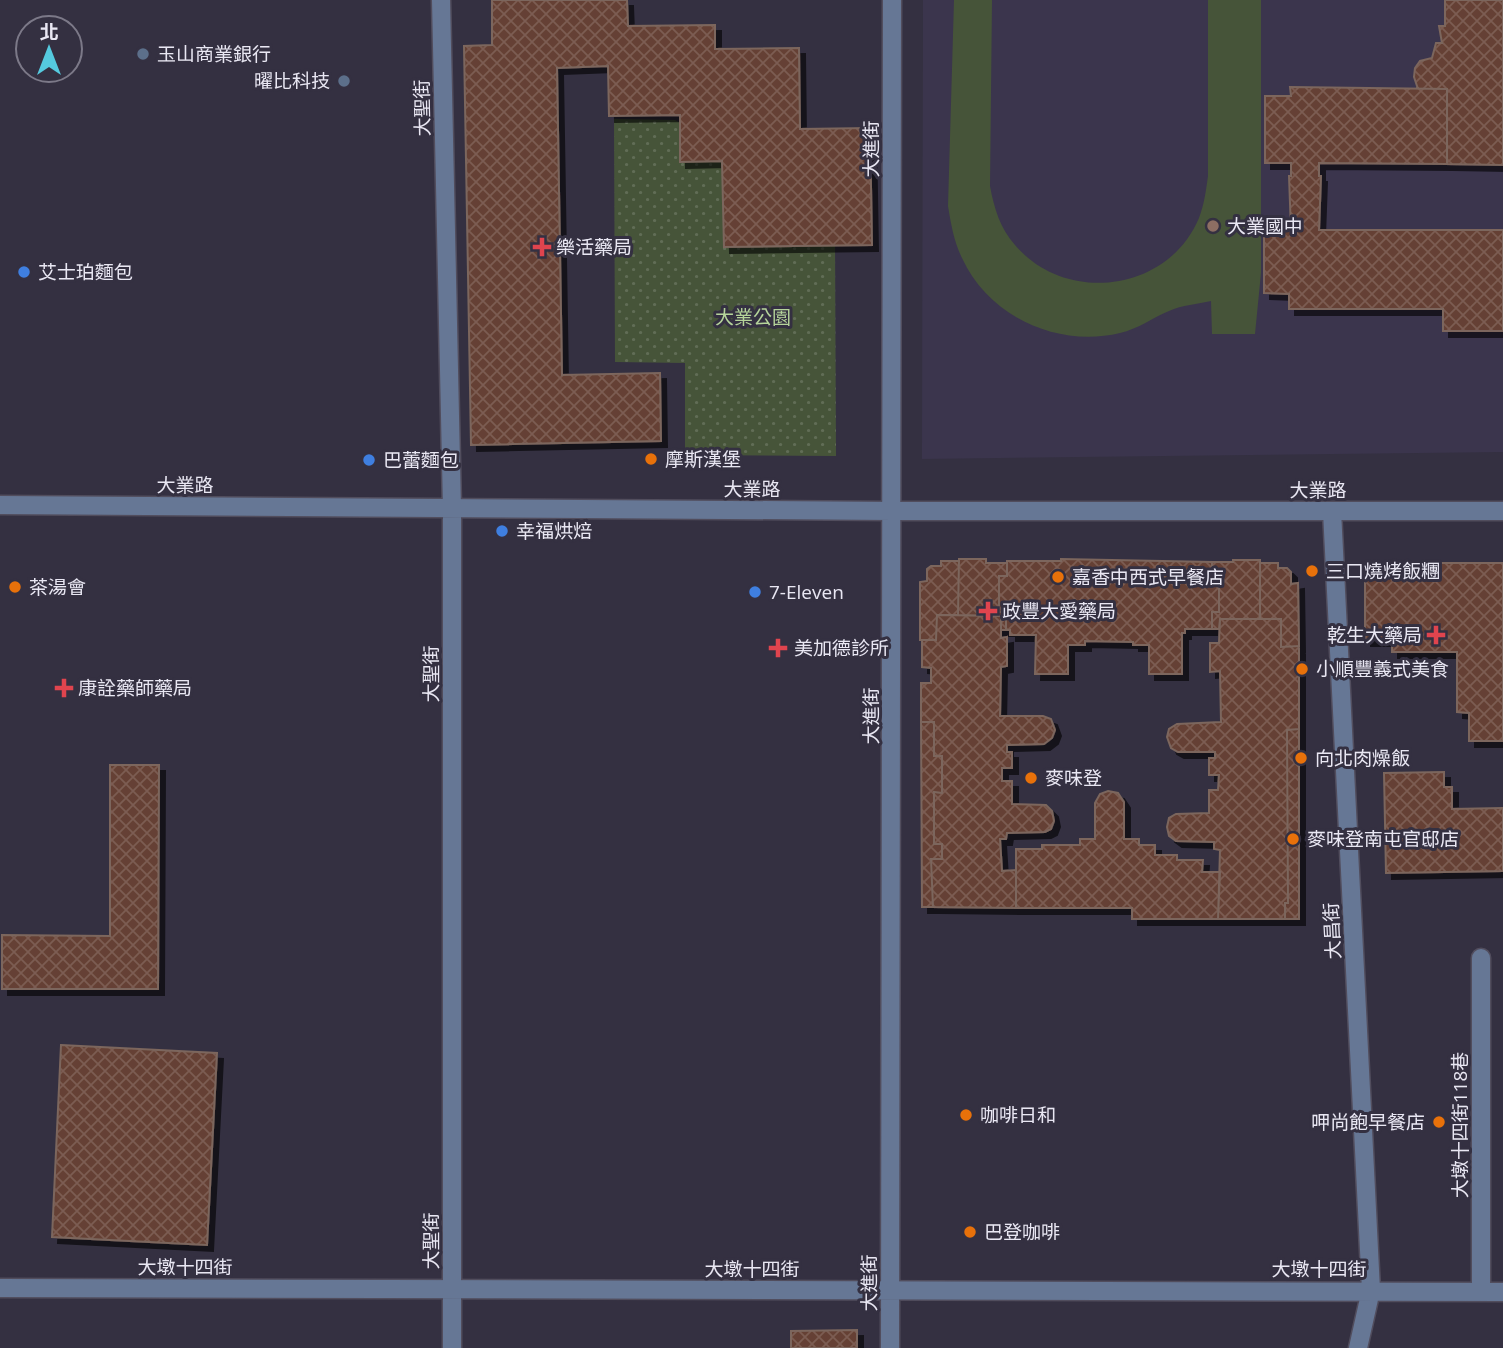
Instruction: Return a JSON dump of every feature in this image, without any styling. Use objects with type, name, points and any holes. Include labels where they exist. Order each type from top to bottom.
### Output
[{"type":"street","name":"大聖街","points":[[440,0],[452,508],[452,1348]]},
{"type":"street","name":"大進街","points":[[890,1348],[892,0]]},
{"type":"street","name":"大業路","points":[[0,505],[893,511],[1503,511]]},
{"type":"street","name":"大昌街","points":[[1332,511],[1371,1290],[1358,1348]]},
{"type":"street","name":"大墩十四街118巷","points":[[1481,1292],[1482,958]]},
{"type":"street","name":"大墩十四街","points":[[0,1288],[1503,1292]]},
{"type":"shaded area","name":"大業國中","points":[[923,0],[1503,0],[1503,452],[922,459]]},
{"type":"green space","points":[[954,0],[992,0],[990,186],[1002,225],[1015,245],[1036,264],[1061,277],[1087,282],[1114,282],[1141,275],[1164,262],[1184,243],[1199,218],[1204,203],[1208,176],[1208,0],[1261,0],[1261,273],[1255,334],[1212,334],[1211,301],[1174,309],[1120,333],[1097,337],[1073,336],[1028,323],[989,297],[962,258],[948,206]]},
{"type":"green space","name":"大業公園","points":[[614,119],[675,120],[757,162],[835,237],[836,456],[685,455],[685,363],[615,362]]},
{"type":"building","points":[[492,0],[627,0],[628,26],[715,25],[715,49],[799,48],[800,129],[870,128],[872,245],[724,247],[722,161],[680,162],[680,115],[609,116],[608,66],[557,68],[562,375],[660,373],[661,441],[471,445],[464,46],[492,45]]},
{"type":"building","points":[[1445,0],[1503,0],[1503,165],[1447,164],[1447,89],[1418,89],[1414,77],[1415,68],[1420,61],[1432,58],[1436,43],[1442,43],[1439,26],[1445,26]]},
{"type":"building","points":[[1290,87],[1447,89],[1447,164],[1319,163],[1319,230],[1503,230],[1503,331],[1443,331],[1443,309],[1289,309],[1289,294],[1264,293],[1264,231],[1291,231],[1291,163],[1265,163],[1265,96],[1291,96]]},
{"type":"building","points":[[959,559],[986,559],[986,563],[1007,563],[1007,576],[999,576],[999,612],[1006,612],[1006,630],[1001,630],[1001,616],[958,615]]},
{"type":"building","points":[[1061,559],[1212,562],[1212,576],[1219,576],[1219,612],[1212,612],[1212,629],[1185,629],[1185,633],[1182,633],[1182,674],[1149,674],[1149,645],[1085,641],[1085,645],[1068,645],[1068,674],[1035,674],[1036,635],[1010,635],[1010,630],[1006,630],[1006,612],[999,612],[999,576],[1007,576],[1007,561]]},
{"type":"building","points":[[1260,560],[1260,619],[1220,619],[1219,629],[1212,629],[1212,612],[1219,612],[1219,576],[1212,576],[1212,562]]},
{"type":"building","points":[[941,561],[959,561],[958,615],[937,615],[936,640],[920,640],[920,582],[927,581],[927,569],[941,566]]},
{"type":"building","points":[[1260,563],[1278,563],[1278,568],[1287,568],[1291,572],[1291,584],[1298,583],[1299,646],[1281,647],[1281,619],[1260,619]]},
{"type":"building","points":[[1387,563],[1503,563],[1503,741],[1469,741],[1469,713],[1457,712],[1457,652],[1392,652],[1392,640],[1365,640],[1365,575],[1387,575]]},
{"type":"building","points":[[937,615],[1001,616],[1001,638],[1007,637],[1007,666],[1001,667],[1000,716],[1043,716],[1051,719],[1055,730],[1052,738],[1044,744],[1007,745],[1007,752],[1012,752],[1012,768],[1002,768],[1002,781],[1012,781],[1012,804],[1046,805],[1052,811],[1054,821],[1051,829],[1045,832],[1007,833],[1006,839],[1000,839],[1002,871],[1016,870],[1016,908],[933,907],[931,859],[942,859],[942,844],[934,844],[934,792],[942,793],[942,756],[934,756],[934,722],[921,722],[921,683],[931,683],[931,668],[922,667],[922,640],[936,640]]},
{"type":"building","points":[[1220,619],[1281,619],[1281,647],[1299,646],[1299,729],[1287,730],[1288,903],[1285,903],[1285,919],[1218,919],[1220,850],[1214,849],[1214,842],[1176,841],[1169,836],[1167,827],[1169,818],[1176,814],[1209,813],[1209,790],[1218,790],[1219,775],[1209,775],[1209,758],[1215,758],[1215,752],[1178,752],[1171,748],[1167,737],[1169,729],[1177,724],[1221,722],[1220,671],[1210,672],[1210,643],[1219,643]]},
{"type":"building","points":[[921,722],[934,722],[934,756],[942,756],[942,793],[934,792],[934,844],[942,844],[942,859],[931,859],[933,907],[922,907]]},
{"type":"building","points":[[1299,729],[1299,919],[1285,919],[1285,903],[1288,903],[1287,730]]},
{"type":"building","points":[[110,765],[159,765],[158,989],[2,989],[2,935],[110,936]]},
{"type":"building","points":[[1444,772],[1444,787],[1452,787],[1452,809],[1503,808],[1503,871],[1386,873],[1384,773]]},
{"type":"building","points":[[1108,791],[1118,793],[1124,802],[1124,839],[1139,839],[1139,845],[1155,845],[1155,855],[1177,855],[1177,860],[1203,860],[1202,872],[1220,872],[1218,919],[1132,919],[1132,908],[1016,908],[1016,849],[1042,849],[1042,845],[1080,845],[1080,839],[1095,839],[1095,803],[1100,794]]},
{"type":"building","points":[[61,1045],[217,1053],[207,1245],[52,1237]]},
{"type":"building","points":[[857,1330],[857,1348],[791,1348],[791,1331]]},
{"type":"place","name":"玉山商業銀行","points":[[143,54]]},
{"type":"place","name":"曜比科技","points":[[344,81]]},
{"type":"place","name":"大業國中","points":[[1213,226]]},
{"type":"place","name":"樂活藥局","points":[[542,247]]},
{"type":"place","name":"艾士珀麵包","points":[[24,272]]},
{"type":"place","name":"摩斯漢堡","points":[[651,459]]},
{"type":"place","name":"巴蕾麵包","points":[[369,460]]},
{"type":"place","name":"幸福烘焙","points":[[502,531]]},
{"type":"place","name":"三口燒烤飯糰","points":[[1312,571]]},
{"type":"place","name":"嘉香中西式早餐店","points":[[1058,577]]},
{"type":"place","name":"茶湯會","points":[[15,587]]},
{"type":"place","name":"7-Eleven","points":[[755,592]]},
{"type":"place","name":"政豐大愛藥局","points":[[988,611]]},
{"type":"place","name":"乾生大藥局","points":[[1436,635]]},
{"type":"place","name":"美加德診所","points":[[778,648]]},
{"type":"place","name":"小順豐義式美食","points":[[1302,669]]},
{"type":"place","name":"康詮藥師藥局","points":[[64,688]]},
{"type":"place","name":"向北肉燥飯","points":[[1301,758]]},
{"type":"place","name":"麥味登","points":[[1031,778]]},
{"type":"place","name":"麥味登南屯官邸店","points":[[1293,839]]},
{"type":"place","name":"咖啡日和","points":[[966,1115]]},
{"type":"place","name":"呷尚飽早餐店","points":[[1439,1122]]},
{"type":"place","name":"巴登咖啡","points":[[970,1232]]}]
